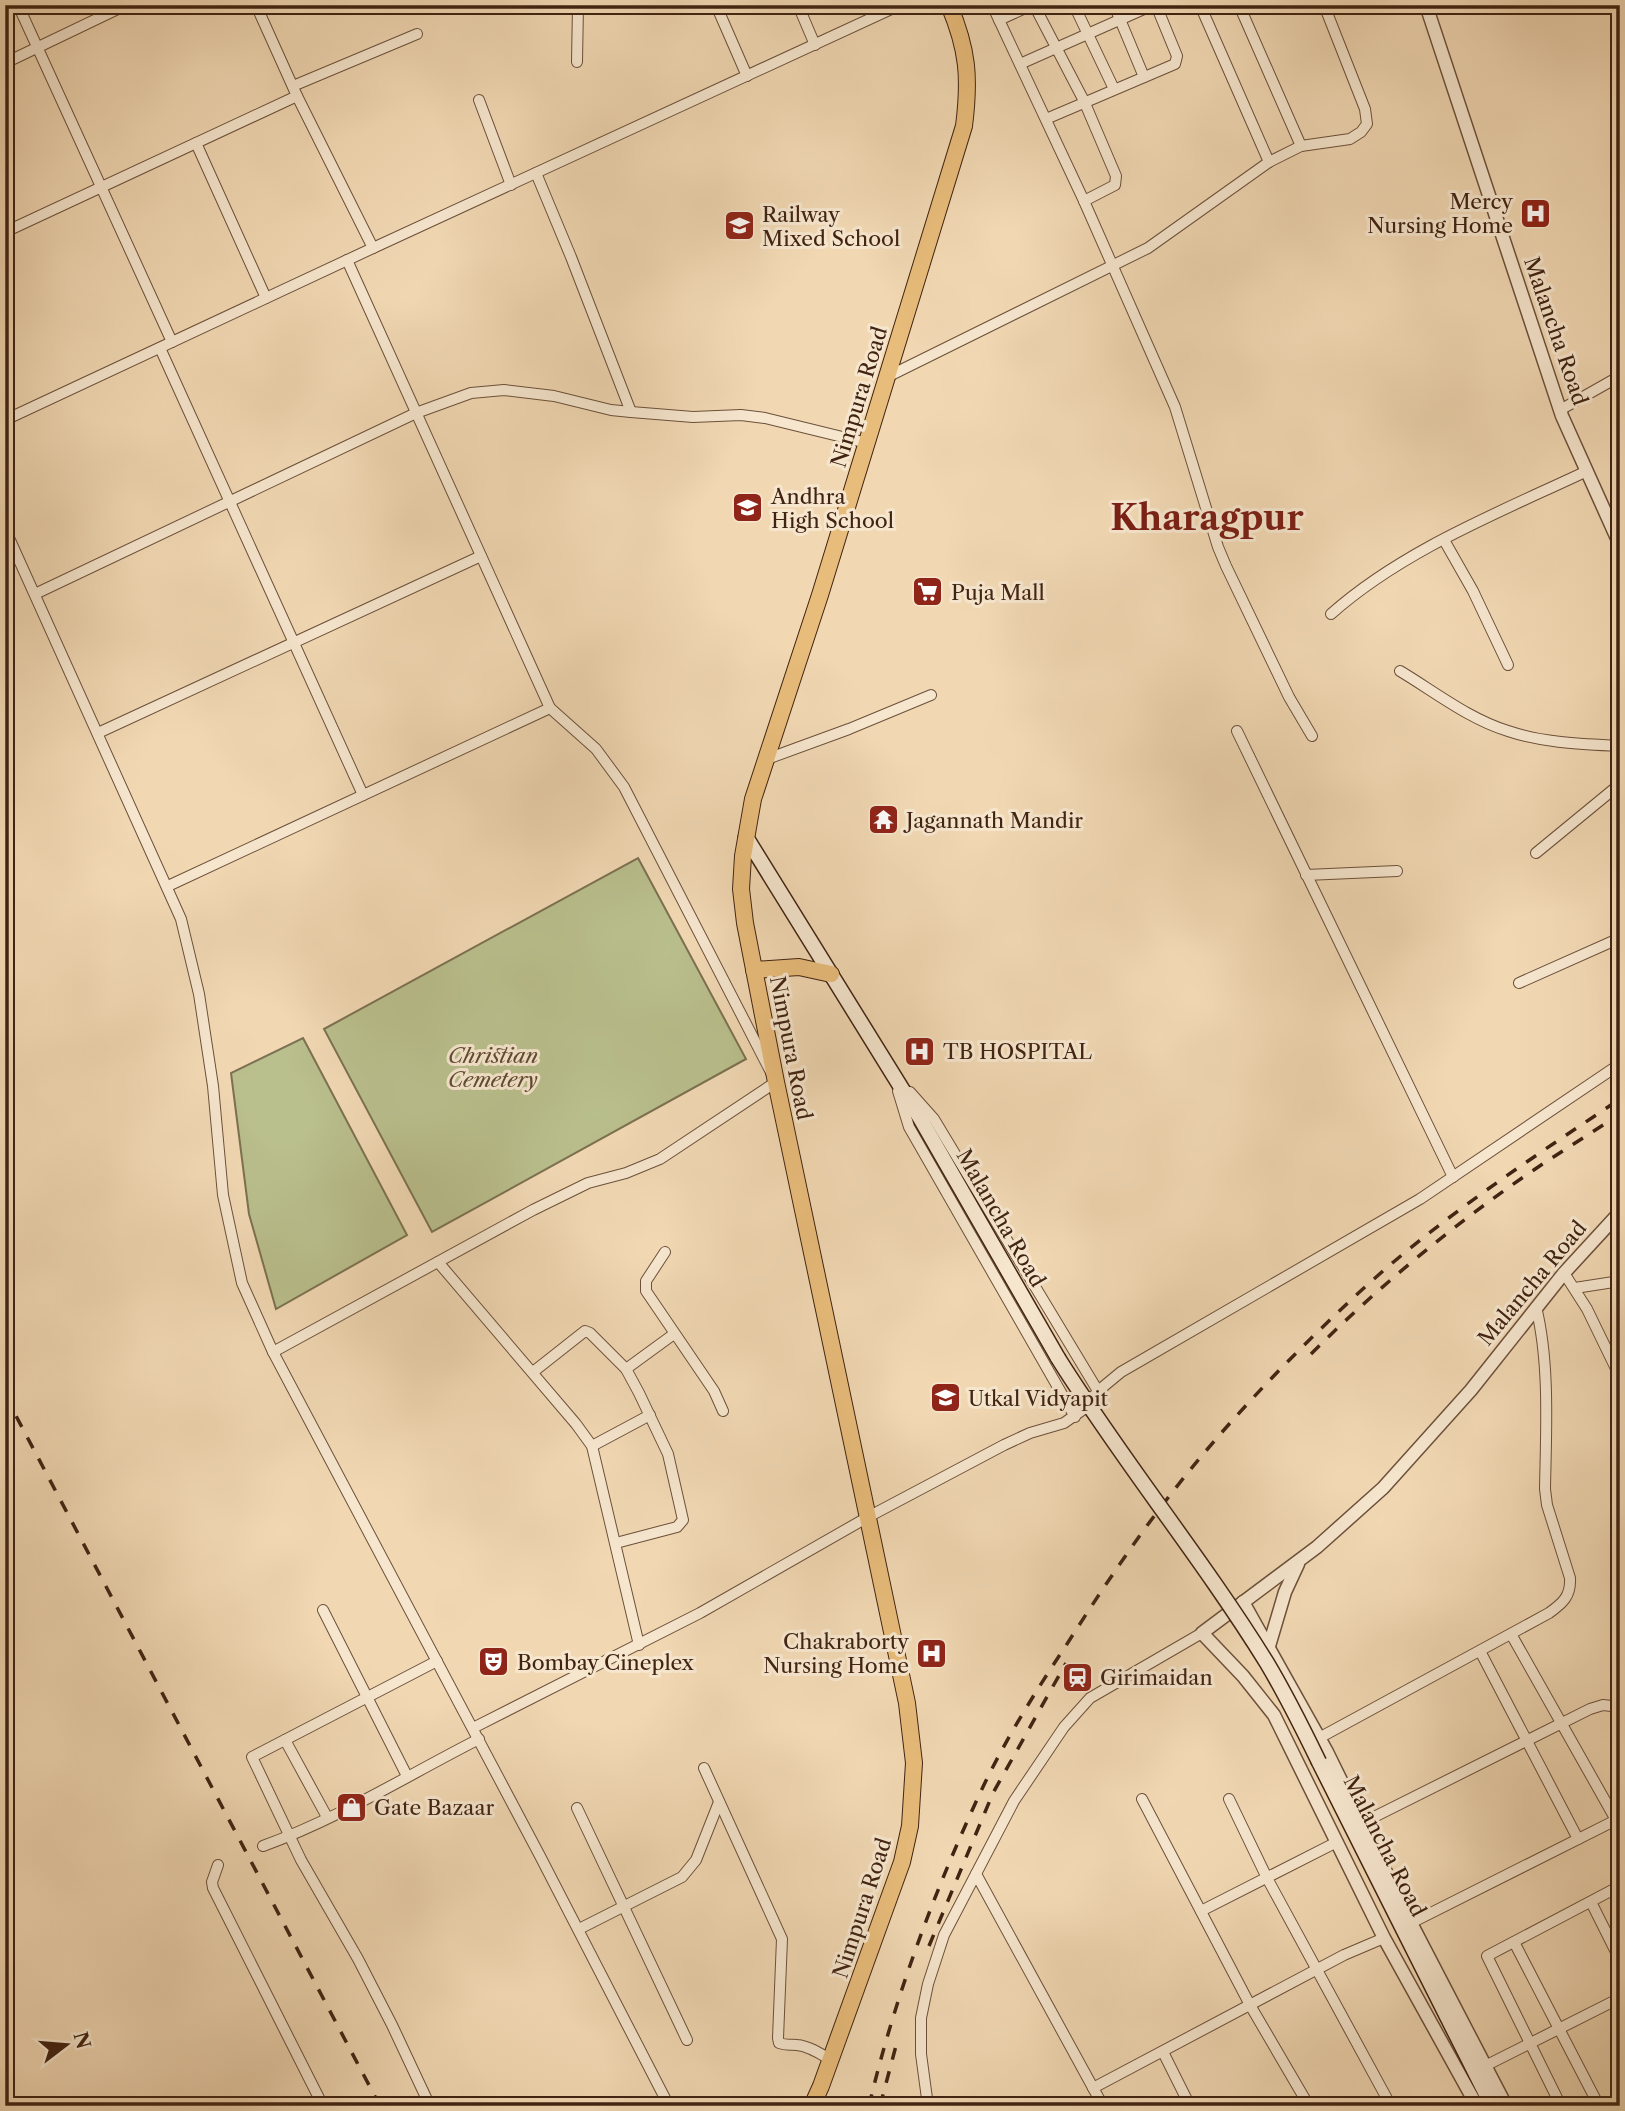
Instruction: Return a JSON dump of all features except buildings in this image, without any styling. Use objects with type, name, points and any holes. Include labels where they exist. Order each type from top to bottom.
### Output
[{"type":"main road","name":"Nimpura Road","points":[[812,2106],[902,1862],[910,1826],[914,1763],[907,1703],[776,1082],[741,889],[753,799],[964,126],[969,85],[967,63],[949,5]]},
{"type":"main road","name":"Malancha Road","points":[[747,837],[893,1074],[1098,1422],[1267,1663],[1320,1762],[1492,2106]]},
{"type":"main road","points":[[754,970],[799,967],[831,974]]},
{"type":"street","points":[[18,5],[172,342]]},
{"type":"street","points":[[5,63],[126,5]]},
{"type":"street","points":[[256,5],[297,96],[373,248]]},
{"type":"street","points":[[577,62],[578,5]]},
{"type":"street","points":[[716,5],[747,76]]},
{"type":"street","points":[[798,5],[815,45]]},
{"type":"street","points":[[5,420],[900,5]]},
{"type":"street","points":[[992,5],[1084,201],[1175,407],[1217,547],[1254,628],[1312,736]]},
{"type":"street","points":[[999,20],[1033,5],[1084,101],[1117,181],[1112,187],[1084,201]]},
{"type":"street","points":[[1074,5],[1114,89]]},
{"type":"street","points":[[1114,5],[1144,77]]},
{"type":"street","points":[[1020,64],[1154,5],[1178,61],[1046,120]]},
{"type":"street","points":[[1200,5],[1269,162]]},
{"type":"street","points":[[1239,5],[1301,146]]},
{"type":"street","points":[[887,377],[1148,248],[1269,162],[1301,146],[1350,139],[1361,132],[1367,124],[1365,109],[1324,5]]},
{"type":"street","name":"Malancha Road","points":[[1426,5],[1560,410],[1620,545]]},
{"type":"street","points":[[293,86],[417,34]]},
{"type":"street","points":[[5,232],[297,96]]},
{"type":"street","points":[[479,100],[511,185]]},
{"type":"street","points":[[196,143],[266,298]]},
{"type":"street","points":[[536,173],[631,412]]},
{"type":"street","points":[[273,1352],[533,1210],[588,1183],[626,1173],[660,1159],[776,1082],[624,787],[596,749],[550,708],[347,260]]},
{"type":"street","points":[[160,348],[363,795]]},
{"type":"street","points":[[1560,410],[1620,376]]},
{"type":"street","points":[[35,593],[416,413],[471,393],[503,390],[554,396],[611,410],[765,418],[866,443]]},
{"type":"street","points":[[1331,614],[1382,573],[1587,471]]},
{"type":"street","points":[[5,529],[181,919],[199,994],[213,1086],[223,1195],[242,1283],[273,1352],[579,1929],[668,2106]]},
{"type":"street","points":[[1444,540],[1473,591],[1508,665]]},
{"type":"street","points":[[98,733],[481,556]]},
{"type":"street","points":[[1400,671],[1478,719],[1506,731],[1565,743],[1620,746]]},
{"type":"street","points":[[767,759],[931,695]]},
{"type":"street","points":[[168,886],[550,708]]},
{"type":"street","points":[[1237,731],[1452,1177]]},
{"type":"street","points":[[1536,853],[1620,785]]},
{"type":"street","points":[[1306,875],[1398,871]]},
{"type":"street","points":[[1519,983],[1620,938]]},
{"type":"street","points":[[473,1728],[700,1613],[868,1517],[1004,1445],[1076,1417],[1098,1391],[1121,1372],[1420,1199],[1620,1064]]},
{"type":"street","points":[[893,1074],[934,1119],[1098,1391]]},
{"type":"street","points":[[893,1074],[909,1127],[1076,1417]]},
{"type":"street","name":"Malancha Road","points":[[1202,1633],[1299,1560],[1383,1488],[1471,1390],[1564,1273],[1620,1212]]},
{"type":"street","points":[[665,1252],[646,1281],[646,1291],[714,1391],[723,1411]]},
{"type":"street","points":[[438,1262],[533,1372],[592,1446],[639,1644]]},
{"type":"street","points":[[1564,1273],[1575,1288],[1619,1371]]},
{"type":"street","points":[[1575,1288],[1620,1281]]},
{"type":"street","points":[[1319,1738],[1511,1634],[1563,1603],[1571,1588],[1547,1505],[1545,1489],[1544,1365],[1541,1324],[1536,1307]]},
{"type":"street","points":[[533,1372],[585,1332],[590,1333],[626,1369],[650,1415],[668,1454],[679,1498],[682,1524],[615,1543]]},
{"type":"street","points":[[626,1369],[674,1334]]},
{"type":"street","points":[[592,1446],[650,1415]]},
{"type":"street","points":[[1269,1646],[1285,1592],[1299,1560]]},
{"type":"street","points":[[1243,1602],[1319,1738],[1503,2100],[1502,2106]]},
{"type":"street","points":[[323,1610],[407,1776]]},
{"type":"street","points":[[928,2106],[921,2054],[921,2018],[928,1984],[944,1935],[1021,1791],[1064,1727],[1090,1698],[1202,1633],[1244,1676],[1274,1715],[1384,1938],[1477,2106]]},
{"type":"street","points":[[1411,1923],[1619,1821],[1511,1634]]},
{"type":"street","points":[[1480,1651],[1578,1839]]},
{"type":"street","points":[[430,2106],[386,2014],[289,1836],[252,1758],[438,1661]]},
{"type":"street","points":[[1362,1823],[1560,1723],[1602,1705],[1620,1707]]},
{"type":"street","points":[[263,1846],[327,1818],[479,1739]]},
{"type":"street","points":[[285,1740],[327,1818]]},
{"type":"street","points":[[704,1768],[782,1939],[779,2043],[810,2048],[831,2060]]},
{"type":"street","points":[[1142,1799],[1250,2005],[1309,2106]]},
{"type":"street","points":[[1229,1799],[1267,1878],[1391,2106]]},
{"type":"street","points":[[579,1929],[682,1877],[691,1868],[719,1802]]},
{"type":"street","points":[[578,1808],[687,2040]]},
{"type":"street","points":[[1201,1911],[1335,1843]]},
{"type":"street","points":[[218,1865],[212,1882],[213,1888],[323,2106]]},
{"type":"street","points":[[976,1874],[1103,2106]]},
{"type":"street","points":[[1561,2106],[1487,1956],[1620,1887]]},
{"type":"street","points":[[1591,1902],[1620,1960]]},
{"type":"street","points":[[1093,2088],[1317,1970],[1384,1938]]},
{"type":"street","points":[[1514,1942],[1598,2106]]},
{"type":"street","points":[[1485,2066],[1620,1998]]},
{"type":"street","points":[[1163,2052],[1190,2106]]},
{"type":"green space","name":"Christian Cemetery","points":[[638,858],[746,1059],[432,1232],[324,1029]]},
{"type":"green space","points":[[303,1038],[407,1235],[276,1309],[249,1214],[231,1073]]},
{"type":"railway","points":[[869,2106],[917,1945],[982,1789],[1011,1733],[1044,1679],[1154,1516],[1250,1401],[1365,1287],[1457,1212],[1620,1099]]},
{"type":"railway","points":[[1311,1354],[1408,1265],[1459,1224],[1525,1176],[1620,1114]]},
{"type":"railway","points":[[5,1395],[380,2106]]},
{"type":"railway","points":[[929,1946],[993,1793],[1066,1663]]},
{"type":"railway","points":[[880,2106],[897,2042]]},
{"type":"place","name":"Mercy Nursing Home","points":[[1536,213]]},
{"type":"place","name":"Railway Mixed School","points":[[739,226]]},
{"type":"place","name":"Andhra High School","points":[[748,508]]},
{"type":"place","name":"Puja Mall","points":[[928,592]]},
{"type":"place","name":"Jagannath Mandir","points":[[883,820]]},
{"type":"place","name":"TB HOSPITAL","points":[[920,1051]]},
{"type":"place","name":"Utkal Vidyapit","points":[[945,1398]]},
{"type":"place","name":"Chakraborty Nursing Home","points":[[932,1653]]},
{"type":"place","name":"Bombay Cineplex","points":[[494,1662]]},
{"type":"place","name":"Girimaidan","points":[[1077,1677]]},
{"type":"place","name":"Gate Bazaar","points":[[351,1807]]},
{"type":"district","name":"Kharagpur","points":[[1207,517]]}]
